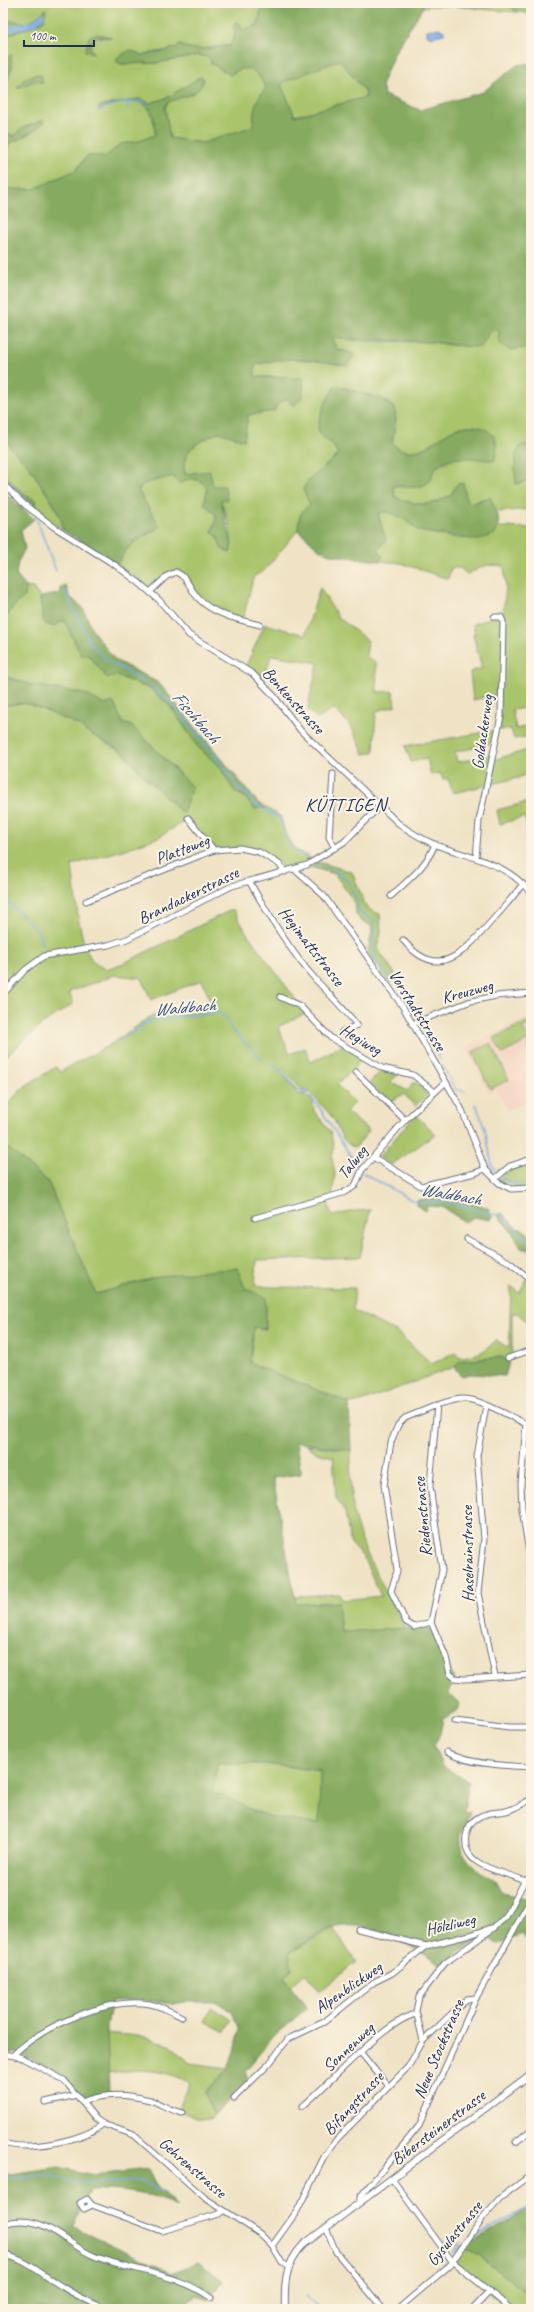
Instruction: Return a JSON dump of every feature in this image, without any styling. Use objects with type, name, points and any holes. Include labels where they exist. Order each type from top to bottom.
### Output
[{"type":"main road","name":"Bibersteinerstrasse","points":[[288,2266],[303,2245],[531,2074]]},
{"type":"main road","points":[[284,2309],[284,2280],[288,2266]]},
{"type":"street","name":"Benkenstrasse","points":[[3,484],[25,505],[54,527],[115,564],[150,592],[189,635],[253,674],[274,696],[300,731],[379,807],[412,833],[435,844],[497,866],[523,884],[531,894]]},
{"type":"street","points":[[150,592],[167,576],[176,572],[185,579],[202,602],[224,615],[260,625]]},
{"type":"street","name":"Goldackerweg","points":[[476,858],[479,821],[501,716],[503,621],[501,617],[494,617]]},
{"type":"street","points":[[333,774],[329,837],[335,848]]},
{"type":"street","name":"Brandackerstrasse","points":[[3,994],[25,970],[41,957],[59,952],[108,945],[127,939],[216,893],[249,881],[295,870],[335,848],[379,807]]},
{"type":"street","points":[[188,818],[214,850]]},
{"type":"street","points":[[391,896],[431,856],[435,844]]},
{"type":"street","name":"Platteweg","points":[[86,901],[214,850],[240,848],[259,852],[279,864],[285,872]]},
{"type":"street","name":"Vorstadtstrasse","points":[[295,870],[324,896],[365,952],[412,1024],[418,1036],[429,1050],[467,1119],[485,1168],[495,1179],[511,1189],[531,1188]]},
{"type":"street","name":"Hegimattstrasse","points":[[249,881],[283,937],[316,980],[342,1005],[357,1025],[342,1032]]},
{"type":"street","points":[[403,940],[410,948],[425,958],[436,960],[451,959],[473,942],[523,884]]},
{"type":"street","name":"Kreuzweg","points":[[412,1024],[471,1001],[496,996],[531,993]]},
{"type":"street","name":"Hegiweg","points":[[280,997],[300,1006],[331,1038],[384,1069],[413,1075],[435,1092]]},
{"type":"street","points":[[356,1072],[405,1120]]},
{"type":"street","name":"Talweg","points":[[255,1218],[343,1193],[355,1186],[362,1170],[405,1120],[446,1082]]},
{"type":"street","points":[[373,1157],[421,1186],[475,1173],[485,1168]]},
{"type":"street","points":[[495,1179],[510,1166],[531,1159]]},
{"type":"street","points":[[467,1239],[509,1262],[531,1280]]},
{"type":"street","points":[[508,1358],[531,1350]]},
{"type":"street","points":[[531,1565],[522,1509],[521,1484],[523,1459],[529,1425],[466,1399],[455,1399],[405,1418],[398,1425],[391,1442],[384,1486],[397,1571],[391,1591],[406,1622],[414,1627],[431,1622],[446,1656],[450,1674],[455,1678],[464,1679],[531,1675]]},
{"type":"street","name":"Riedenstrasse","points":[[431,1622],[442,1570],[430,1486],[436,1405]]},
{"type":"street","name":"Haselrainstrasse","points":[[486,1406],[477,1456],[484,1539],[478,1593],[495,1676]]},
{"type":"street","points":[[523,1459],[531,1446]]},
{"type":"street","points":[[455,1720],[509,1727],[531,1727]]},
{"type":"street","points":[[447,1752],[453,1756],[468,1759],[531,1767]]},
{"type":"street","points":[[531,1799],[512,1809],[478,1817],[468,1828],[465,1841],[468,1853],[476,1862],[525,1880],[531,1884]]},
{"type":"street","name":"Hölzliweg","points":[[358,1929],[426,1946],[494,1927],[506,1917],[525,1880]]},
{"type":"street","name":"Neue Stockstrasse","points":[[360,2201],[360,2197],[419,2126],[476,1998],[531,1899]]},
{"type":"street","points":[[423,2041],[416,2014],[419,1997],[445,1963],[494,1927]]},
{"type":"street","name":"Alpenblickweg","points":[[234,2098],[269,2064],[288,2039],[324,2022],[374,1982],[392,1973],[426,1946]]},
{"type":"street","name":"Bifangstrasse","points":[[272,2246],[297,2211],[324,2157],[351,2124],[408,2067],[423,2041],[467,1999],[476,1998]]},
{"type":"street","points":[[3,2054],[13,2055],[21,2047],[69,2019],[108,2005],[152,2004],[182,2017]]},
{"type":"street","name":"Sonnenweg","points":[[303,2106],[397,2021],[416,2014]]},
{"type":"street","points":[[361,2053],[388,2086]]},
{"type":"street","name":"Gehrenstrasse","points":[[13,2055],[64,2080],[103,2124],[134,2135],[189,2185],[223,2211],[259,2233],[272,2246],[282,2263],[288,2266]]},
{"type":"street","points":[[45,2102],[77,2095]]},
{"type":"street","points":[[82,2102],[108,2096],[131,2096],[151,2100],[182,2113]]},
{"type":"street","points":[[3,2142],[17,2145],[72,2140],[87,2135],[103,2124]]},
{"type":"street","points":[[516,2142],[531,2130]]},
{"type":"street","name":"Gysulastrasse","points":[[398,2309],[452,2261],[484,2216],[500,2198],[531,2175]]},
{"type":"street","points":[[392,2179],[452,2261],[511,2309]]},
{"type":"street","points":[[92,2205],[162,2231],[219,2214],[223,2211]]},
{"type":"street","points":[[3,2224],[25,2221],[39,2224],[58,2232],[74,2245],[94,2256],[165,2277],[200,2290],[211,2298]]},
{"type":"street","points":[[326,2228],[336,2252],[350,2272],[383,2309]]},
{"type":"street","points":[[3,2255],[11,2256],[31,2266],[60,2286],[106,2309]]},
{"type":"street","points":[[473,2309],[490,2291]]},
{"type":"shaded area","points":[[529,1017],[531,1024],[531,1099],[507,1111],[497,1089],[488,1093],[466,1047]]},
{"type":"green space","points":[[3,3],[262,3],[258,25],[242,30],[233,27],[236,32],[230,46],[192,49],[180,45],[169,50],[141,55],[130,50],[118,58],[121,64],[157,63],[199,55],[210,58],[211,63],[230,75],[242,69],[251,70],[259,77],[266,88],[254,112],[254,126],[203,143],[169,138],[165,107],[168,102],[194,93],[203,83],[203,78],[197,78],[192,84],[167,98],[150,103],[139,99],[100,106],[100,109],[131,101],[139,102],[145,105],[150,111],[155,135],[140,141],[121,144],[106,156],[87,156],[76,170],[34,190],[3,189],[3,165],[9,143],[16,141],[36,130],[41,122],[23,128],[14,136],[3,133],[3,90],[9,78],[8,57],[3,72],[3,39],[34,26],[44,20],[35,18],[28,22],[20,23],[3,20]],"holes":[[[97,34],[112,38],[96,37],[90,44],[92,52],[85,51],[91,35]]]},
{"type":"green space","points":[[262,3],[423,3],[423,7],[394,54],[382,83],[384,95],[420,110],[483,92],[517,65],[531,63],[531,347],[509,350],[499,343],[499,330],[490,331],[481,347],[419,341],[331,337],[336,349],[355,354],[347,366],[312,360],[289,359],[255,365],[255,377],[303,378],[303,391],[297,403],[293,406],[288,399],[279,402],[274,411],[248,415],[244,440],[219,432],[193,447],[186,458],[184,465],[185,474],[210,471],[213,486],[225,486],[227,499],[221,500],[232,545],[230,553],[221,548],[218,537],[212,532],[217,515],[204,504],[207,489],[202,482],[191,478],[179,484],[173,476],[143,484],[138,490],[160,527],[146,534],[135,542],[126,551],[117,564],[63,530],[62,522],[55,506],[29,466],[10,447],[3,428],[3,189],[34,189],[76,170],[87,156],[106,156],[121,144],[140,141],[155,135],[152,112],[149,107],[144,104],[131,102],[122,103],[103,108],[98,111],[100,106],[139,99],[150,103],[167,98],[200,77],[203,78],[200,88],[190,94],[168,102],[165,107],[170,138],[203,143],[254,126],[254,115],[257,101],[266,88],[259,77],[251,70],[242,69],[230,75],[211,63],[210,58],[199,55],[157,63],[121,64],[117,62],[117,58],[130,50],[142,55],[169,50],[180,45],[192,49],[230,46],[236,32],[233,27],[236,22],[240,24],[242,30],[258,25]],"holes":[[[340,60],[366,93],[366,97],[295,116],[281,85],[286,81]]]},
{"type":"green space","points":[[423,3],[505,3],[518,12],[447,6],[423,7]]},
{"type":"green space","points":[[505,3],[531,3],[531,14],[518,12]]},
{"type":"green space","points":[[46,9],[44,20],[13,33],[3,39],[3,20],[30,23]]},
{"type":"green space","points":[[97,34],[112,37],[96,37],[90,44],[90,49],[94,53],[85,51],[89,37]]},
{"type":"green space","points":[[11,54],[12,67],[3,90],[3,72],[6,70],[8,57]]},
{"type":"green space","points":[[340,59],[366,93],[366,97],[295,116],[281,85],[286,81]]},
{"type":"green space","points":[[36,74],[41,75],[43,83],[35,81],[17,88],[24,79]]},
{"type":"green space","points":[[43,120],[44,122],[33,131],[9,143],[3,165],[3,133],[14,136],[23,128]]},
{"type":"green space","points":[[500,330],[509,350],[531,347],[531,509],[497,512],[493,505],[483,498],[474,503],[467,502],[463,483],[457,485],[450,496],[436,502],[426,504],[415,503],[395,497],[392,486],[411,488],[435,469],[450,460],[469,457],[481,459],[482,428],[469,426],[461,427],[452,430],[428,446],[419,450],[411,451],[401,449],[392,443],[396,419],[372,395],[362,394],[336,385],[320,416],[318,429],[322,437],[334,447],[338,455],[308,481],[303,489],[310,505],[300,515],[298,530],[263,572],[254,576],[243,619],[222,611],[206,601],[178,571],[170,572],[150,588],[117,564],[127,547],[160,527],[138,491],[151,481],[168,477],[186,477],[202,481],[207,489],[213,505],[221,548],[230,553],[230,531],[220,499],[203,472],[185,474],[184,465],[189,452],[193,447],[219,432],[244,440],[248,415],[274,411],[279,402],[284,401],[290,377],[254,377],[255,365],[278,360],[301,359],[347,365],[330,336],[359,341],[432,342],[455,346],[485,338],[490,331]]},
{"type":"green space","points":[[336,385],[362,394],[381,398],[395,408],[396,419],[392,443],[402,450],[411,452],[419,450],[453,430],[461,427],[478,427],[491,433],[497,444],[494,461],[466,458],[447,460],[439,464],[434,471],[431,480],[426,484],[417,487],[393,486],[395,497],[410,502],[426,504],[436,502],[450,496],[457,484],[463,483],[467,502],[474,503],[490,497],[499,519],[495,534],[478,540],[419,531],[404,519],[385,511],[378,514],[386,540],[378,550],[383,557],[378,561],[332,555],[320,550],[298,530],[299,519],[306,507],[310,505],[303,489],[308,481],[338,455],[334,447],[322,437],[318,429],[320,416]]},
{"type":"green space","points":[[3,428],[10,447],[29,466],[55,507],[62,522],[63,530],[35,509],[35,500],[26,496],[3,473]]},
{"type":"green space","points":[[522,445],[531,445],[531,480],[516,484],[515,458]]},
{"type":"green space","points":[[3,473],[26,496],[35,500],[35,509],[4,483]]},
{"type":"green space","points":[[3,491],[34,519],[21,530],[25,548],[18,562],[16,575],[26,587],[25,596],[13,607],[3,622]]},
{"type":"green space","points":[[385,511],[404,519],[419,531],[461,539],[495,534],[499,527],[531,528],[531,707],[512,710],[516,729],[531,725],[531,736],[514,739],[511,729],[500,730],[499,694],[473,700],[470,672],[482,668],[473,635],[475,634],[473,624],[503,614],[506,587],[504,566],[487,565],[467,574],[460,568],[451,568],[448,579],[401,563],[378,561],[383,557],[378,550],[386,540],[378,514]]},
{"type":"green space","points":[[66,585],[69,596],[83,608],[93,631],[115,660],[159,683],[258,803],[265,807],[254,809],[245,797],[234,791],[220,767],[198,747],[171,707],[151,689],[115,675],[108,679],[89,655],[81,655],[64,620],[54,627],[43,623],[40,597],[58,594],[61,591],[60,587]]},
{"type":"green space","points":[[26,587],[33,588],[40,597],[40,601],[64,620],[81,654],[89,655],[108,679],[115,675],[151,689],[171,707],[198,747],[220,767],[234,791],[245,797],[254,809],[265,807],[281,817],[286,834],[292,846],[314,861],[285,872],[279,864],[248,849],[214,850],[188,819],[159,837],[126,849],[72,865],[78,915],[84,942],[88,953],[97,965],[106,969],[124,963],[233,909],[248,935],[306,1013],[278,1027],[290,1054],[305,1048],[311,1062],[343,1045],[365,1057],[337,1085],[355,1103],[346,1111],[369,1131],[355,1148],[346,1142],[340,1134],[332,1117],[317,1100],[308,1091],[302,1090],[282,1069],[279,1070],[299,1094],[305,1094],[313,1102],[314,1111],[331,1133],[334,1148],[332,1158],[335,1174],[332,1197],[327,1199],[332,1216],[354,1211],[370,1210],[360,1257],[257,1260],[255,1285],[269,1287],[355,1288],[353,1310],[398,1333],[432,1364],[455,1352],[460,1357],[471,1356],[488,1348],[496,1340],[509,1348],[511,1286],[519,1293],[528,1277],[531,1280],[531,1325],[517,1313],[512,1313],[512,1351],[509,1363],[502,1357],[460,1361],[454,1367],[361,1402],[349,1403],[250,1363],[254,1327],[265,1329],[160,1276],[96,1294],[48,1182],[8,1149],[3,1152],[3,1109],[25,1086],[56,1067],[60,1072],[111,1044],[150,1017],[163,1013],[181,1014],[197,1011],[212,1005],[202,980],[151,1000],[142,978],[115,975],[69,992],[73,1004],[45,1022],[3,1059],[3,706],[22,703],[32,705],[81,726],[85,731],[123,752],[142,774],[182,813],[188,800],[178,772],[132,726],[123,723],[113,702],[105,705],[85,694],[32,685],[3,676],[3,622],[13,607],[25,596]]},
{"type":"green space","points":[[320,588],[338,617],[368,641],[366,656],[376,663],[377,692],[393,691],[395,706],[376,711],[374,752],[364,754],[351,726],[334,709],[318,719],[307,710],[318,663],[271,655],[263,683],[245,668],[265,624],[305,635]]},
{"type":"green space","points":[[3,676],[32,685],[85,694],[105,705],[113,702],[123,723],[132,726],[192,787],[183,813],[142,774],[123,752],[85,731],[81,726],[32,705],[22,703],[3,706]]},
{"type":"green space","points":[[497,730],[495,743],[455,752],[457,762],[492,755],[496,759],[531,749],[531,772],[518,778],[453,793],[448,779],[443,779],[440,773],[431,775],[427,759],[411,762],[405,746]]},
{"type":"green space","points":[[531,801],[531,827],[528,828],[524,817],[500,824],[497,810]]},
{"type":"green space","points":[[318,862],[352,872],[367,909],[380,914],[381,931],[378,949],[395,974],[395,980],[389,983],[368,952],[372,931],[371,925],[361,921],[356,914],[356,908],[352,899],[335,874],[311,867]]},
{"type":"green space","points":[[526,1022],[528,1025],[523,1028],[529,1040],[502,1054],[494,1038]]},
{"type":"green space","points":[[491,1043],[509,1080],[490,1089],[472,1052]]},
{"type":"green space","points":[[382,1070],[400,1073],[390,1082],[408,1091],[413,1083],[417,1083],[429,1093],[415,1106],[404,1094],[389,1102],[369,1083]]},
{"type":"green space","points":[[415,1115],[436,1134],[391,1165],[379,1157]]},
{"type":"green space","points":[[8,1148],[48,1182],[96,1294],[160,1276],[237,1268],[245,1288],[266,1298],[266,1329],[254,1327],[250,1363],[349,1403],[351,1450],[296,1442],[301,1474],[273,1478],[296,1604],[338,1602],[341,1632],[429,1627],[435,1633],[454,1679],[449,1694],[459,1703],[457,1711],[443,1719],[440,1734],[434,1746],[442,1766],[469,1782],[464,1813],[470,1812],[461,1834],[461,1849],[468,1860],[481,1873],[495,1880],[502,1893],[531,1899],[531,1941],[529,1943],[521,1934],[499,1945],[485,1936],[441,1964],[403,1942],[375,1930],[361,1927],[347,1926],[328,1930],[289,1953],[292,1968],[285,1979],[307,2008],[275,2035],[245,2071],[248,2081],[214,2115],[205,2093],[228,2068],[234,2052],[239,2030],[232,2012],[217,2002],[185,2002],[173,2004],[142,2000],[112,2001],[107,2026],[109,2092],[82,2099],[63,2079],[38,2062],[15,2053],[3,2052],[3,1152]],"holes":[[[218,1763],[265,1764],[320,1770],[319,1823],[293,1821],[268,1816],[228,1798],[212,1794]]]},
{"type":"green space","points":[[531,1162],[531,1186],[519,1188],[499,1179],[506,1172]]},
{"type":"green space","points":[[444,1197],[478,1204],[489,1209],[492,1216],[490,1220],[474,1217],[465,1222],[442,1207],[427,1206],[426,1211],[416,1205],[417,1200]]},
{"type":"green space","points":[[502,1213],[517,1228],[524,1230],[531,1236],[531,1251],[521,1248],[512,1232],[498,1216],[498,1214]]},
{"type":"green space","points":[[502,1357],[509,1363],[505,1376],[470,1374],[461,1376],[454,1367],[460,1361]]},
{"type":"green space","points":[[307,1445],[351,1450],[351,1496],[360,1537],[372,1564],[406,1629],[341,1632],[338,1602],[296,1604],[294,1596],[339,1594],[342,1600],[381,1596],[363,1557],[350,1542],[345,1512],[336,1497],[333,1457],[317,1453]]},
{"type":"green space","points":[[218,1763],[265,1764],[321,1771],[319,1824],[277,1819],[212,1794]]},
{"type":"green space","points":[[333,1928],[356,1962],[320,1991],[306,1973],[290,1986],[285,1979],[292,1968],[288,1954]]},
{"type":"green space","points":[[212,2007],[232,2020],[225,2032],[204,2021]]},
{"type":"green space","points":[[107,2033],[147,2037],[172,2046],[190,2063],[228,2068],[205,2093],[214,2115],[210,2120],[199,2119],[178,2110],[190,2083],[180,2078],[160,2072],[140,2070],[108,2073]]},
{"type":"green space","points":[[59,2167],[94,2175],[148,2169],[157,2187],[177,2206],[145,2195],[123,2191],[89,2190],[74,2227],[172,2273],[198,2262],[223,2281],[209,2300],[195,2296],[184,2309],[3,2309],[3,2175]]},
{"type":"green space","points":[[531,2207],[531,2297],[479,2256],[461,2247]]},
{"type":"green space","points":[[461,2247],[479,2256],[531,2297],[531,2305],[528,2309],[511,2309],[456,2264],[455,2256]]},
{"type":"water","points":[[439,28],[444,31],[444,34],[431,37],[427,35],[427,30]]},
{"type":"waterway","points":[[3,31],[34,23],[42,16]]},
{"type":"waterway","points":[[128,102],[128,108]]},
{"type":"waterway","points":[[99,111],[117,104],[129,102],[141,102],[148,104]]},
{"type":"waterway","points":[[3,476],[34,509]]},
{"type":"waterway","name":"Fischbach","points":[[35,515],[56,571]]},
{"type":"waterway","name":"Fischbach","points":[[65,591],[90,643],[105,659],[143,681],[176,707],[240,790],[248,795],[253,803],[279,818],[290,845],[296,851],[310,859]]},
{"type":"waterway","points":[[315,864],[332,870],[344,877],[351,888],[360,913],[374,921],[373,951],[389,978]]},
{"type":"waterway","name":"Waldbach","points":[[3,890],[7,901],[38,931],[44,951]]},
{"type":"waterway","name":"Waldbach","points":[[119,1041],[151,1020],[220,1013],[227,1019],[231,1029],[262,1059]]},
{"type":"waterway","points":[[421,1029],[432,1040],[440,1060]]},
{"type":"waterway","name":"Waldbach","points":[[272,1064],[282,1072],[299,1091],[308,1093],[319,1107],[359,1169]]},
{"type":"waterway","points":[[443,1066],[455,1089],[465,1092]]},
{"type":"waterway","points":[[476,1104],[485,1129],[492,1165],[497,1174]]},
{"type":"waterway","name":"Waldbach","points":[[363,1173],[412,1200],[422,1203],[440,1201],[502,1216],[531,1244]]},
{"type":"waterway","points":[[503,1178],[517,1183],[531,1182]]},
{"type":"waterway","points":[[3,2179],[45,2175],[74,2183],[141,2180],[162,2193]]},
{"type":"waterway","points":[[472,2238],[531,2206]]},
{"type":"waterway","points":[[453,2253],[461,2243]]},
{"type":"waterway","points":[[437,2272],[447,2263]]},
{"type":"waterway","points":[[306,2296],[320,2309]]},
{"type":"waterway","points":[[395,2308],[409,2297]]},
{"type":"district","name":"KÜTTIGEN","points":[[346,804]]}]
